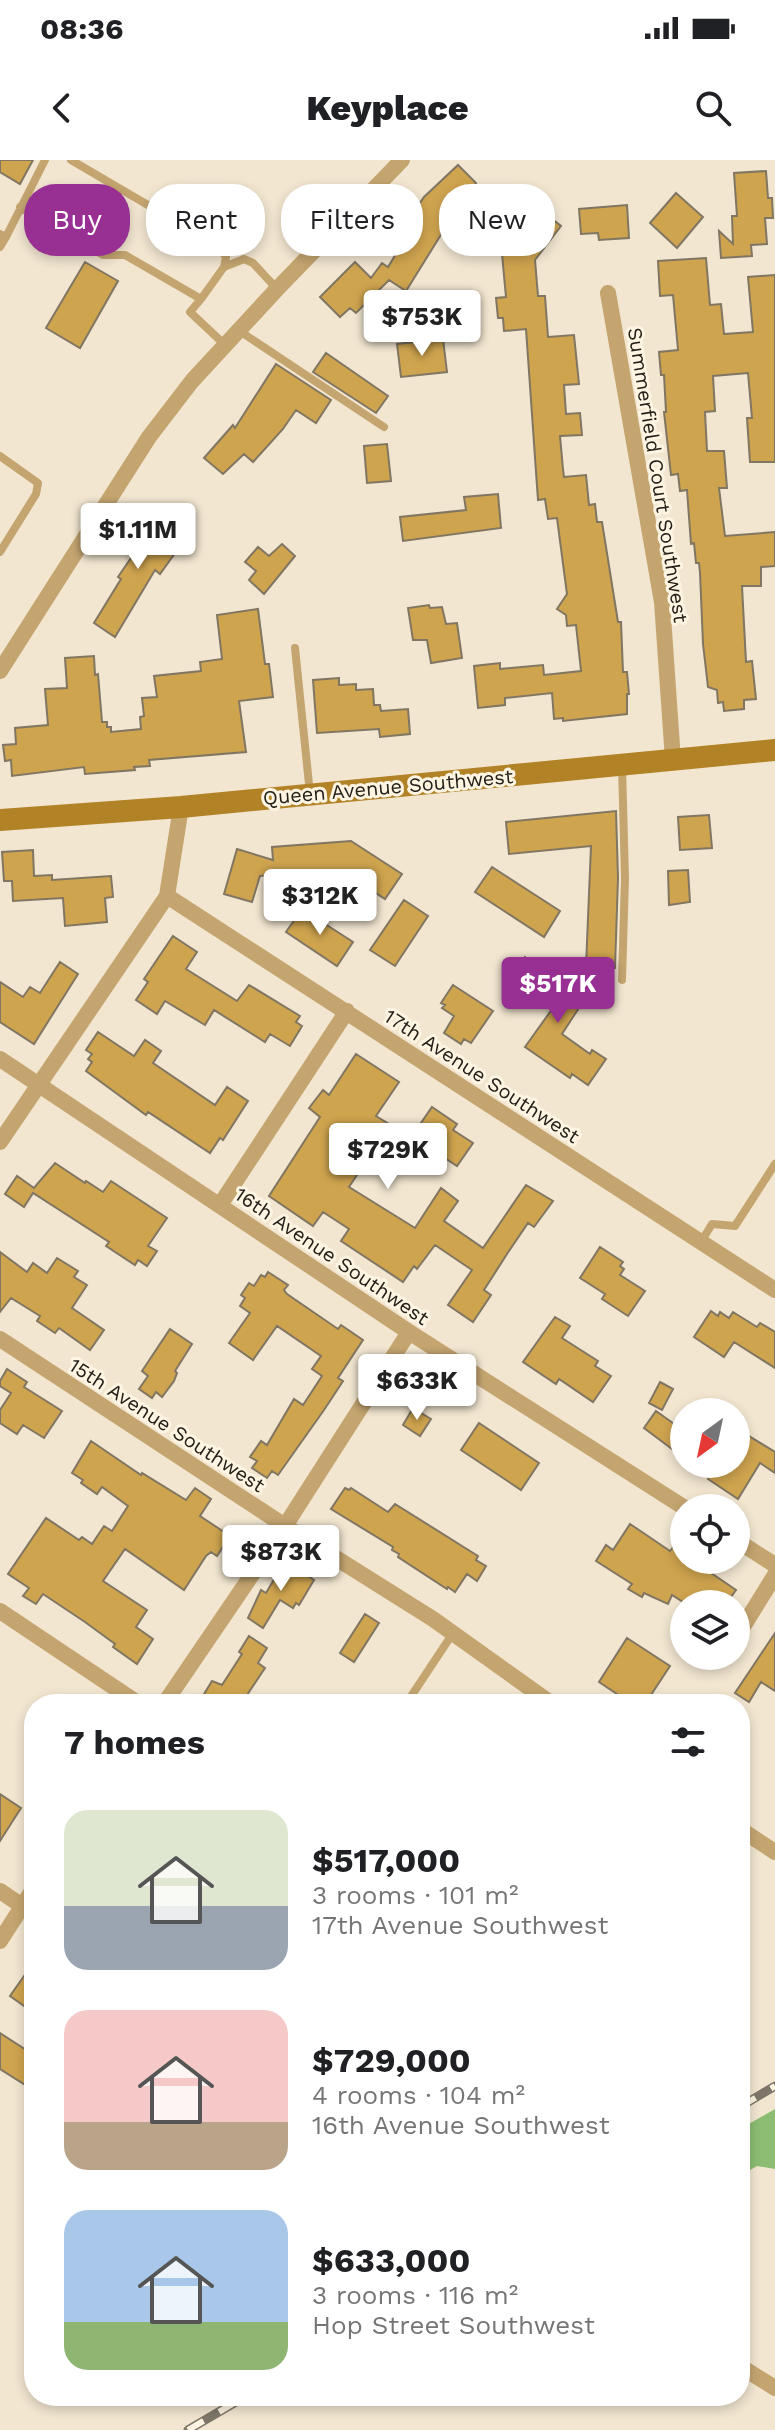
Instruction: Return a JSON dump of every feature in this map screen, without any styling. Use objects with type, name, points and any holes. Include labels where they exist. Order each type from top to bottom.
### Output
[{"type":"main road","name":"Queen Avenue Southwest","points":[[0,820],[181,807],[775,750]]},
{"type":"street","points":[[0,671],[6,648],[149,437],[224,344],[402,160]]},
{"type":"street","name":"Summerfield Court Southwest","points":[[608,293],[662,602],[673,760]]},
{"type":"street","points":[[0,1142],[167,896],[181,807]]},
{"type":"street","name":"17th Avenue Southwest","points":[[167,896],[775,1290]]},
{"type":"street","points":[[220,1205],[347,1011]]},
{"type":"street","name":"16th Avenue Southwest","points":[[0,1059],[409,1332],[670,1498]]},
{"type":"street","points":[[171,1694],[285,1526],[409,1332]]},
{"type":"street","name":"15th Avenue Southwest","points":[[0,1339],[453,1633],[538,1694]]},
{"type":"street","points":[[750,1549],[775,1565]]},
{"type":"street","points":[[750,1615],[775,1575]]},
{"type":"street","points":[[0,1611],[124,1694]]},
{"type":"street","points":[[750,1836],[775,1852]]},
{"type":"street","points":[[0,1891],[24,1907]]},
{"type":"street","points":[[0,1941],[24,1914]]},
{"type":"street","points":[[750,2372],[775,2388]]},
{"type":"lane","points":[[0,247],[3,235],[45,160]]},
{"type":"lane","points":[[71,160],[218,246],[226,257],[224,267],[190,312],[224,344]]},
{"type":"lane","points":[[20,207],[103,255],[125,255],[201,299]]},
{"type":"lane","points":[[224,267],[244,259],[253,263],[277,289]]},
{"type":"lane","points":[[238,330],[384,427]]},
{"type":"lane","points":[[0,456],[38,483],[36,494],[0,552]]},
{"type":"lane","points":[[295,648],[310,795]]},
{"type":"lane","points":[[622,765],[625,878],[622,980]]},
{"type":"lane","points":[[701,1242],[712,1224],[735,1226],[775,1164]]},
{"type":"lane","points":[[413,1694],[453,1633]]},
{"type":"green space","points":[[775,2109],[775,2169],[757,2166],[750,2170],[750,2123]]},
{"type":"building","points":[[0,160],[33,160],[20,184],[0,172]]},
{"type":"building","points":[[458,165],[476,183],[439,184],[439,238],[406,291],[389,280],[356,313],[350,308],[340,317],[320,297],[355,262],[371,278],[382,263],[388,267],[395,256],[423,256],[424,197]]},
{"type":"building","points":[[766,171],[773,218],[765,218],[767,244],[751,245],[752,256],[721,258],[719,231],[733,244],[732,216],[737,216],[734,173]]},
{"type":"building","points":[[676,193],[703,217],[677,248],[650,223]]},
{"type":"building","points":[[627,205],[629,238],[599,240],[598,233],[581,234],[579,209]]},
{"type":"building","points":[[502,256],[538,256],[535,260],[538,296],[545,296],[548,337],[574,335],[579,384],[564,385],[566,414],[580,413],[582,435],[560,436],[564,477],[586,475],[589,505],[595,504],[597,522],[602,522],[618,622],[621,622],[623,672],[627,672],[629,694],[627,714],[563,721],[563,718],[554,719],[552,693],[505,698],[505,705],[478,708],[474,666],[500,663],[500,669],[543,665],[544,675],[581,671],[576,625],[567,626],[566,615],[557,609],[567,594],[557,518],[548,519],[545,499],[538,500],[526,329],[504,331],[503,318],[498,318],[496,298],[506,297]]},
{"type":"building","points":[[706,258],[710,305],[721,304],[724,334],[753,332],[748,277],[775,275],[775,462],[750,462],[747,418],[752,418],[748,373],[713,376],[715,411],[705,412],[707,451],[724,451],[727,488],[719,488],[725,536],[775,532],[775,566],[761,567],[761,586],[742,586],[746,662],[752,661],[756,699],[744,700],[744,709],[724,711],[723,702],[718,703],[717,690],[708,687],[699,563],[696,563],[694,543],[691,544],[687,490],[680,491],[678,474],[671,475],[664,412],[664,375],[661,375],[659,352],[678,350],[673,295],[660,296],[658,261]]},
{"type":"building","points":[[85,262],[118,281],[80,348],[46,328]]},
{"type":"building","points":[[443,339],[447,372],[401,377],[397,344]]},
{"type":"building","points":[[326,353],[388,396],[376,413],[313,372]]},
{"type":"building","points":[[276,364],[331,400],[316,423],[296,410],[253,462],[244,454],[223,474],[204,458],[233,425],[235,428]]},
{"type":"building","points":[[387,444],[391,481],[367,483],[364,446]]},
{"type":"building","points":[[498,494],[501,528],[403,541],[400,517],[466,510],[464,497]]},
{"type":"building","points":[[145,515],[183,542],[160,574],[155,570],[115,637],[94,623],[133,555],[123,547]]},
{"type":"building","points":[[282,544],[295,556],[264,594],[249,580],[256,571],[245,562],[258,547],[269,556]]},
{"type":"building","points":[[429,605],[430,608],[442,607],[446,624],[457,623],[462,658],[431,663],[427,640],[413,640],[408,608]]},
{"type":"building","points":[[258,609],[273,697],[239,701],[246,752],[149,760],[150,766],[134,767],[135,770],[85,774],[84,767],[12,776],[11,760],[5,761],[3,745],[16,744],[15,728],[48,725],[45,689],[67,688],[65,658],[94,656],[102,722],[107,722],[111,732],[141,729],[140,717],[144,716],[142,698],[157,697],[154,676],[201,671],[200,662],[222,659],[217,615]]},
{"type":"building","points":[[339,678],[339,685],[356,684],[356,690],[373,689],[374,705],[380,705],[381,711],[408,709],[410,734],[380,737],[379,729],[317,733],[313,680]]},
{"type":"building","points":[[616,811],[618,878],[615,968],[586,966],[591,846],[509,854],[506,822]]},
{"type":"building","points":[[709,815],[712,848],[680,850],[678,817]]},
{"type":"building","points":[[351,841],[402,874],[385,899],[341,870],[260,876],[252,902],[224,894],[237,849],[273,860],[272,847]]},
{"type":"building","points":[[33,850],[34,876],[52,875],[52,880],[111,876],[113,897],[105,898],[107,922],[65,926],[63,898],[13,901],[12,881],[4,881],[2,852]]},
{"type":"building","points":[[492,867],[560,911],[544,937],[475,892]]},
{"type":"building","points":[[688,870],[690,902],[669,905],[668,871]]},
{"type":"building","points":[[404,900],[428,916],[395,966],[370,950]]},
{"type":"building","points":[[302,909],[353,942],[337,966],[286,932]]},
{"type":"building","points":[[173,936],[197,952],[186,969],[237,1001],[249,985],[300,1016],[296,1022],[302,1026],[290,1046],[270,1034],[265,1042],[214,1010],[205,1025],[165,1001],[157,1014],[136,1000],[148,982],[144,979]]},
{"type":"building","points":[[525,957],[586,997],[562,1034],[590,1054],[592,1050],[606,1059],[588,1085],[572,1074],[570,1078],[525,1047],[555,1005],[513,975]]},
{"type":"building","points":[[60,962],[78,974],[34,1044],[0,1022],[0,982],[23,997],[30,987],[40,993]]},
{"type":"building","points":[[453,985],[493,1011],[471,1043],[464,1039],[461,1044],[444,1033],[454,1016],[442,1008],[445,1005],[441,1003]]},
{"type":"building","points":[[98,1032],[134,1056],[145,1040],[161,1051],[153,1063],[215,1105],[227,1087],[248,1101],[223,1140],[220,1138],[210,1153],[148,1112],[146,1115],[86,1071],[92,1062],[88,1059],[92,1054],[86,1050]]},
{"type":"building","points":[[356,1054],[399,1082],[376,1116],[412,1138],[400,1157],[382,1146],[372,1163],[367,1160],[349,1187],[415,1228],[441,1188],[458,1201],[444,1221],[483,1248],[526,1185],[553,1201],[534,1227],[528,1223],[507,1254],[484,1290],[491,1295],[473,1322],[448,1305],[472,1270],[435,1245],[403,1282],[341,1241],[349,1229],[323,1212],[313,1226],[269,1196],[320,1117],[309,1108],[323,1090],[329,1095]]},
{"type":"building","points":[[432,1107],[457,1124],[453,1130],[473,1143],[457,1166],[412,1136]]},
{"type":"building","points":[[55,1163],[103,1192],[111,1181],[167,1218],[148,1246],[157,1251],[147,1266],[138,1260],[135,1265],[106,1246],[109,1242],[33,1193],[24,1207],[5,1194],[17,1176],[34,1188]]},
{"type":"building","points":[[600,1247],[623,1262],[620,1266],[624,1269],[620,1275],[645,1291],[628,1316],[602,1299],[605,1294],[580,1278]]},
{"type":"building","points":[[0,1252],[27,1272],[33,1263],[47,1273],[57,1258],[78,1271],[74,1277],[87,1285],[72,1308],[104,1330],[90,1350],[59,1328],[55,1333],[37,1321],[40,1316],[11,1298],[0,1312]]},
{"type":"building","points":[[268,1272],[288,1285],[284,1290],[287,1294],[338,1329],[341,1325],[363,1340],[338,1378],[343,1381],[324,1410],[278,1475],[272,1471],[267,1478],[252,1468],[257,1461],[250,1457],[261,1441],[267,1445],[294,1399],[303,1405],[322,1376],[312,1369],[321,1356],[277,1326],[253,1360],[229,1343],[250,1313],[240,1306],[245,1298],[241,1295],[249,1283],[254,1286],[261,1275],[265,1277]]},
{"type":"building","points":[[711,1311],[729,1318],[733,1312],[757,1327],[760,1323],[775,1332],[775,1368],[734,1342],[724,1357],[694,1337]]},
{"type":"building","points":[[555,1317],[570,1326],[562,1338],[598,1361],[595,1366],[611,1376],[593,1402],[559,1379],[556,1384],[523,1362]]},
{"type":"building","points":[[170,1329],[192,1344],[175,1371],[174,1381],[162,1397],[156,1392],[152,1398],[139,1389],[148,1376],[142,1371]]},
{"type":"building","points":[[7,1369],[27,1382],[24,1387],[62,1411],[44,1438],[23,1425],[17,1434],[0,1423],[0,1410],[11,1393],[0,1386]]},
{"type":"building","points":[[416,1369],[435,1381],[419,1407],[400,1394]]},
{"type":"building","points":[[660,1382],[673,1389],[662,1410],[649,1403]]},
{"type":"building","points":[[413,1408],[431,1419],[420,1436],[403,1425]]},
{"type":"building","points":[[656,1411],[670,1421],[670,1448],[644,1428]]},
{"type":"building","points":[[479,1423],[539,1463],[521,1490],[461,1450]]},
{"type":"building","points":[[750,1437],[775,1452],[775,1473],[760,1463],[741,1494],[730,1494],[708,1479],[750,1478]]},
{"type":"building","points":[[91,1441],[141,1475],[186,1500],[195,1488],[211,1499],[200,1516],[230,1536],[217,1556],[211,1552],[206,1556],[184,1590],[125,1549],[103,1581],[147,1610],[136,1627],[153,1639],[137,1664],[113,1647],[115,1644],[43,1594],[36,1604],[23,1596],[29,1588],[8,1574],[46,1518],[79,1540],[82,1537],[92,1544],[104,1526],[112,1531],[128,1506],[102,1487],[97,1494],[72,1473]]},
{"type":"building","points":[[345,1488],[351,1488],[388,1512],[395,1504],[478,1556],[476,1560],[486,1566],[477,1581],[467,1574],[455,1592],[398,1557],[393,1547],[331,1509]]},
{"type":"building","points":[[630,1524],[670,1551],[670,1574],[713,1574],[736,1590],[670,1590],[668,1604],[644,1593],[642,1597],[628,1589],[632,1584],[596,1561],[606,1545],[613,1550]]},
{"type":"building","points":[[285,1561],[314,1580],[299,1605],[296,1603],[293,1608],[280,1600],[263,1628],[248,1618],[261,1590],[266,1593]]},
{"type":"building","points":[[365,1614],[379,1623],[354,1662],[340,1653]]},
{"type":"building","points":[[775,1633],[775,1691],[761,1682],[750,1700],[750,1694],[735,1693]]},
{"type":"building","points":[[249,1636],[267,1648],[258,1663],[265,1668],[248,1694],[204,1694],[212,1681],[222,1685],[242,1654],[239,1652]]},
{"type":"building","points":[[627,1638],[670,1666],[652,1694],[617,1694],[599,1682]]},
{"type":"building","points":[[0,1794],[21,1808],[0,1841]]},
{"type":"building","points":[[24,1976],[24,2006],[10,1996]]},
{"type":"building","points":[[0,2033],[24,2049],[24,2084],[0,2069]]},
{"type":"railway","points":[[750,2101],[775,2086]]},
{"type":"railway","points":[[188,2430],[229,2406]]}]
